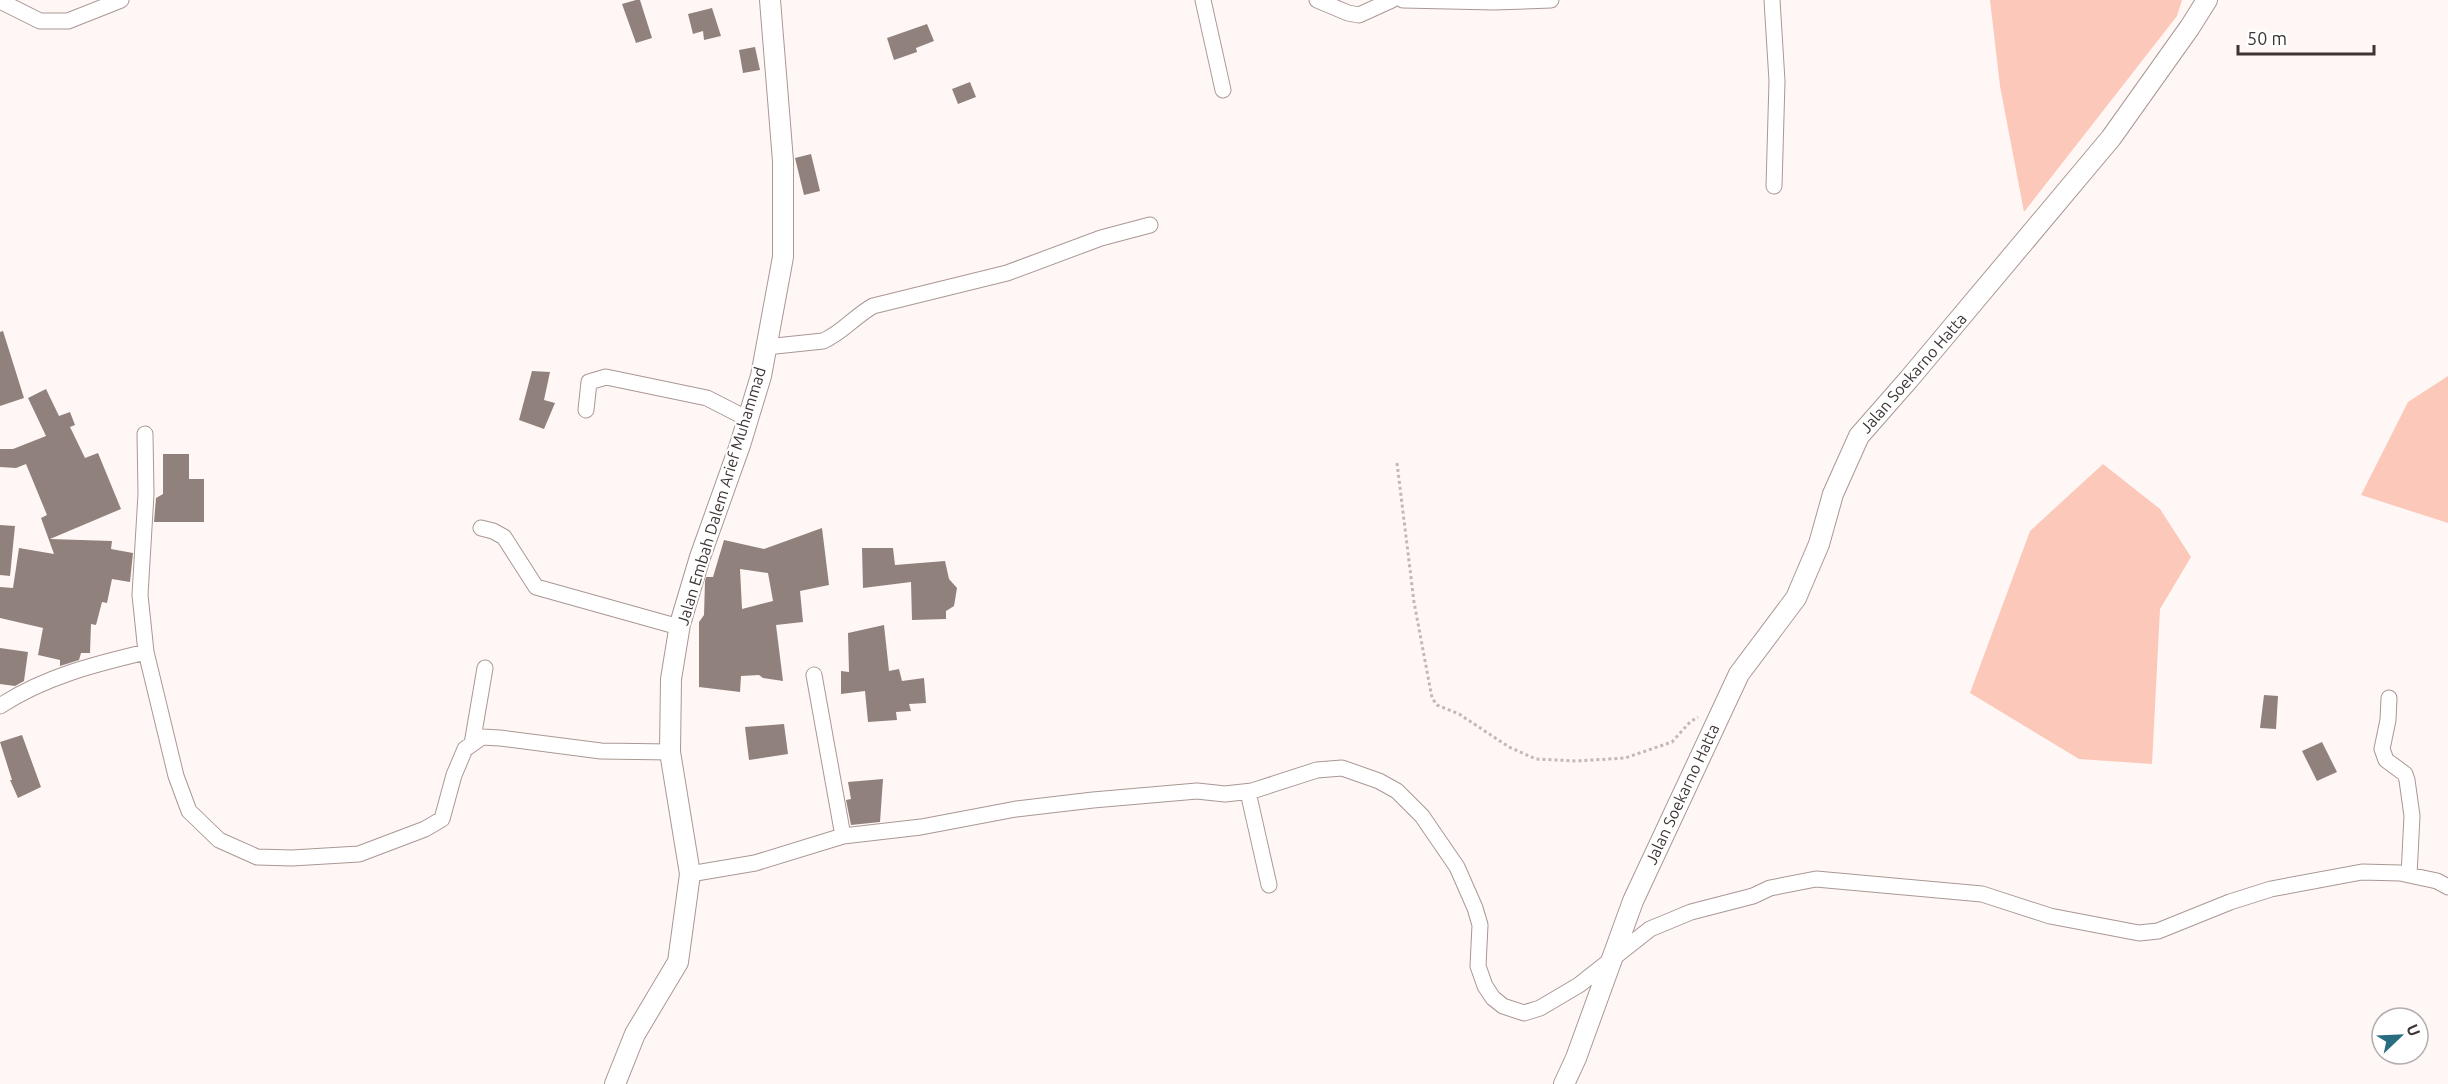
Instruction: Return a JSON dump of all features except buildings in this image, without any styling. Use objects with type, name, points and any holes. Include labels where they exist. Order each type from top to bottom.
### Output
[{"type":"street","points":[[0,2],[40,21],[68,21],[121,0]]},
{"type":"street","name":"Jalan Embah Dalem Arief Muhammad","points":[[615,1084],[635,1034],[678,962],[690,874],[670,752],[671,678],[679,627],[761,376],[783,257],[783,161],[770,0]]},
{"type":"street","points":[[1203,0],[1223,90]]},
{"type":"street","points":[[1317,0],[1348,13],[1359,15],[1392,0]]},
{"type":"street","points":[[1403,0],[1494,2],[1551,0]]},
{"type":"street","points":[[1772,0],[1777,81],[1774,186]]},
{"type":"street","name":"Jalan Soekarno Hatta","points":[[1564,1084],[1576,1058],[1633,901],[1721,708],[1739,674],[1796,598],[1819,544],[1833,494],[1859,435],[1909,379],[2111,138],[2207,0]]},
{"type":"street","points":[[766,347],[824,341],[832,337],[858,314],[873,306],[1007,273],[1101,238],[1150,225]]},
{"type":"street","points":[[586,410],[589,382],[606,377],[707,398],[748,419]]},
{"type":"street","points":[[145,434],[146,494],[140,595],[146,652],[176,776],[189,811],[219,840],[257,857],[292,858],[359,854],[425,829],[441,819],[465,749],[482,737],[602,751],[670,752]]},
{"type":"street","points":[[481,528],[494,531],[504,537],[536,587],[679,627]]},
{"type":"street","points":[[0,706],[21,692],[90,664],[146,652]]},
{"type":"street","points":[[472,744],[485,668]]},
{"type":"street","points":[[814,675],[843,836]]},
{"type":"street","points":[[2389,698],[2388,720],[2382,749],[2386,760],[2405,774],[2407,780],[2412,816],[2409,875]]},
{"type":"street","points":[[690,874],[755,863],[843,836],[921,827],[1016,809],[1093,800],[1197,791],[1225,794],[1248,792],[1334,767],[1356,772],[1397,791],[1422,816],[1457,867],[1468,889],[1480,926],[1478,966],[1485,986],[1493,998],[1503,1006],[1524,1013],[1540,1008],[1594,974],[1614,955],[1650,929],[1691,912],[1753,896],[1770,888],[1816,879],[1982,894],[2050,916],[2139,933],[2158,931],[2271,889],[2362,872],[2409,875],[2448,887]]},
{"type":"street","points":[[1248,792],[1269,885]]},
{"type":"path","points":[[1398,463],[1414,602],[1432,698],[1437,705],[1459,714],[1509,747],[1536,759],[1576,761],[1625,758],[1672,742],[1690,722],[1721,708]]},
{"type":"shaded area","points":[[1990,0],[2182,0],[2177,16],[2024,212],[2000,86]]},
{"type":"shaded area","points":[[2448,376],[2448,523],[2361,495],[2408,402]]},
{"type":"shaded area","points":[[2103,464],[2160,509],[2191,557],[2160,609],[2152,764],[2079,759],[1970,693],[2030,531]]}]
